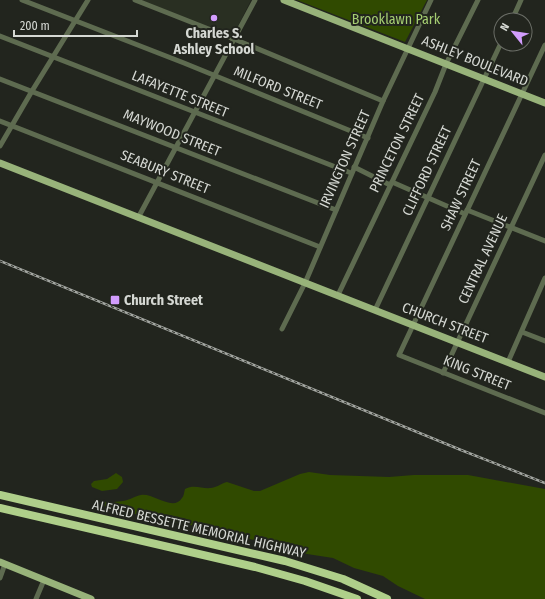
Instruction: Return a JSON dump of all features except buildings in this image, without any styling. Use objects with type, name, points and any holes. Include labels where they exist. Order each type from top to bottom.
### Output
[{"type":"highway","name":"ALFRED BESSETTE MEMORIAL HIGHWAY","points":[[0,495],[286,561],[338,577],[387,599]]},
{"type":"highway","name":"ALFRED BESSETTE MEMORIAL HIGHWAY","points":[[0,508],[261,568],[357,599]]},
{"type":"main road","name":"ASHLEY BOULEVARD","points":[[284,0],[545,103]]},
{"type":"main road","name":"CHURCH STREET","points":[[0,163],[545,377]]},
{"type":"main road","points":[[3,563],[81,597],[91,599]]},
{"type":"street","name":"MILFORD STREET","points":[[22,0],[215,75],[368,138]]},
{"type":"street","points":[[0,146],[88,0]]},
{"type":"street","points":[[136,0],[383,101]]},
{"type":"street","points":[[138,218],[256,0]]},
{"type":"street","name":"IRVINGTON STREET","points":[[282,329],[304,283],[407,48],[431,0]]},
{"type":"street","name":"PRINCETON STREET","points":[[338,295],[435,92],[446,64],[478,0]]},
{"type":"street","points":[[516,12],[521,0]]},
{"type":"street","name":"LAFAYETTE STREET","points":[[0,36],[351,173]]},
{"type":"street","name":"SHAW STREET","points":[[399,355],[545,45]]},
{"type":"street","name":"CLIFFORD STREET","points":[[375,310],[497,52]]},
{"type":"street","name":"MAYWOOD STREET","points":[[0,78],[336,210]]},
{"type":"street","name":"SEABURY STREET","points":[[0,121],[320,247]]},
{"type":"street","name":"CENTRAL AVENUE","points":[[443,373],[545,155]]},
{"type":"street","points":[[354,167],[428,198],[511,227],[545,241]]},
{"type":"street","points":[[508,362],[545,278]]},
{"type":"street","points":[[522,332],[545,341]]},
{"type":"street","name":"KING STREET","points":[[399,355],[545,413]]},
{"type":"street","points":[[0,578],[3,563]]},
{"type":"street","points":[[36,599],[44,580]]},
{"type":"shaded area","name":"Charles S. Ashley School","points":[[141,0],[251,0],[233,36]]},
{"type":"green space","name":"Brooklawn Park","points":[[297,0],[427,0],[405,42]]},
{"type":"green space","points":[[309,472],[330,475],[389,477],[414,475],[468,475],[545,489],[545,599],[425,599],[398,586],[383,576],[354,568],[333,558],[272,546],[258,541],[186,524],[114,510],[106,508],[103,504],[105,502],[116,502],[141,495],[146,495],[168,503],[174,503],[178,502],[182,498],[185,489],[195,487],[211,488],[227,482],[254,491],[260,491],[300,474]]},
{"type":"green space","points":[[116,473],[122,477],[123,482],[117,489],[102,491],[92,487],[91,484],[94,481],[107,479]]},
{"type":"railway","points":[[0,261],[545,483]]},
{"type":"place","name":"Charles S. Ashley School","points":[[214,18]]},
{"type":"place","name":"Church Street","points":[[115,300]]}]
